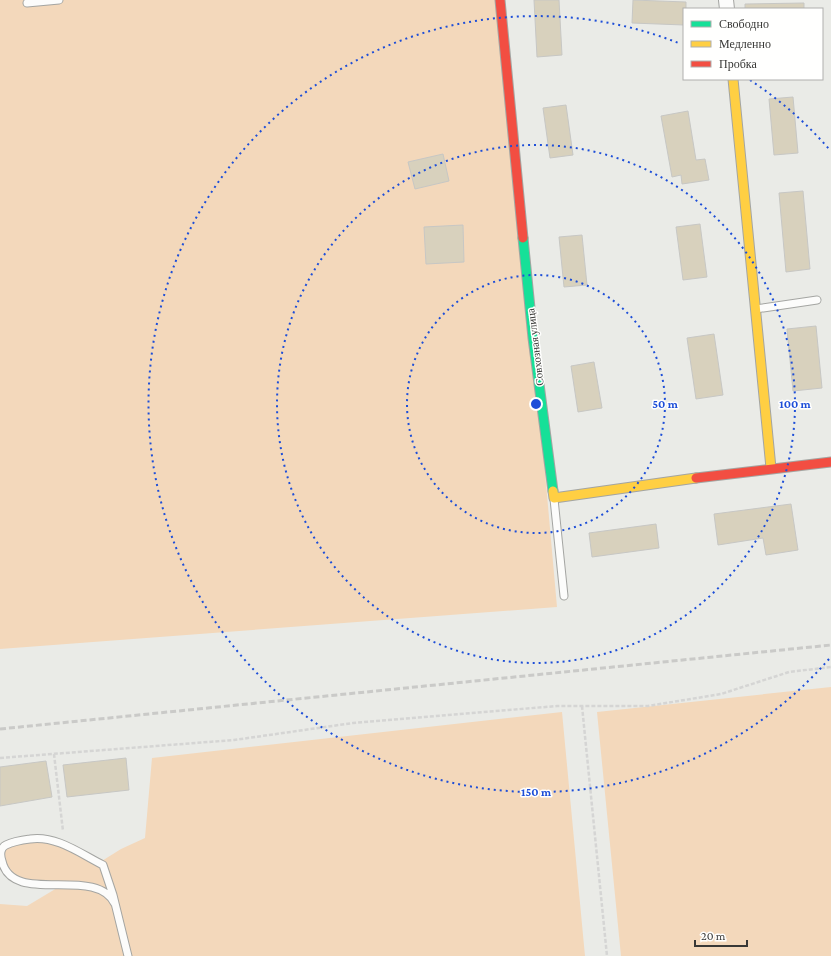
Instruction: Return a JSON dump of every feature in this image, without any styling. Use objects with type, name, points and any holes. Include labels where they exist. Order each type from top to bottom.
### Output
[{"type":"street","name":"Совхозная улица","points":[[500,0],[533,338],[554,498]]},
{"type":"street","points":[[733,80],[772,468]]},
{"type":"street","points":[[554,498],[772,468],[831,462]]},
{"type":"lane","points":[[26,3],[59,0]]},
{"type":"lane","points":[[756,309],[817,300]]},
{"type":"lane","points":[[554,498],[564,596]]},
{"type":"lane","points":[[115,904],[109,894],[90,887],[18,881],[7,873],[2,863],[1,851],[4,846],[17,841],[35,838],[52,839],[104,865],[115,904],[128,956]]},
{"type":"path","points":[[0,758],[234,740],[353,723],[557,706],[648,706],[721,694],[789,672],[831,667]]},
{"type":"path","points":[[582,706],[607,956]]},
{"type":"path","points":[[54,754],[63,833],[60,844]]},
{"type":"shaded area","points":[[0,0],[496,0],[533,338],[557,607],[0,649]]},
{"type":"shaded area","points":[[831,687],[831,956],[621,956],[597,712]]},
{"type":"shaded area","points":[[562,712],[585,956],[0,956],[0,904],[27,906],[62,885],[12,878],[1,858],[8,844],[52,839],[97,864],[121,849],[145,838],[152,758]]},
{"type":"building","points":[[534,0],[559,0],[562,55],[537,57]]},
{"type":"building","points":[[633,0],[686,2],[686,8],[683,8],[683,25],[632,23]]},
{"type":"building","points":[[804,3],[804,8],[745,8],[745,4]]},
{"type":"building","points":[[793,97],[798,153],[774,155],[769,99]]},
{"type":"building","points":[[566,105],[573,155],[550,158],[543,108]]},
{"type":"building","points":[[688,111],[696,160],[705,159],[709,180],[682,184],[681,175],[672,177],[661,116]]},
{"type":"building","points":[[443,154],[449,181],[415,189],[408,162]]},
{"type":"building","points":[[803,191],[810,269],[786,272],[779,193]]},
{"type":"building","points":[[700,224],[707,277],[683,280],[676,227]]},
{"type":"building","points":[[463,225],[464,262],[426,264],[424,227]]},
{"type":"building","points":[[582,235],[587,285],[564,287],[559,237]]},
{"type":"building","points":[[816,326],[822,388],[793,391],[787,329]]},
{"type":"building","points":[[714,334],[723,395],[696,399],[687,338]]},
{"type":"building","points":[[594,362],[602,408],[578,412],[571,366]]},
{"type":"building","points":[[791,504],[798,550],[766,555],[763,538],[718,545],[714,514]]},
{"type":"building","points":[[656,524],[659,548],[592,557],[589,533]]},
{"type":"building","points":[[126,758],[129,790],[67,797],[63,765]]},
{"type":"building","points":[[46,761],[52,797],[0,806],[0,767]]},
{"type":"railway","points":[[0,729],[831,645]]},
{"type":"traffic: fast","points":[[523,238],[533,338],[553,491]]},
{"type":"traffic: slow","points":[[733,80],[771,468]]},
{"type":"traffic: slow","points":[[553,491],[554,498],[696,478]]},
{"type":"traffic: jam","points":[[500,0],[523,238]]},
{"type":"traffic: jam","points":[[696,478],[831,462]]}]
